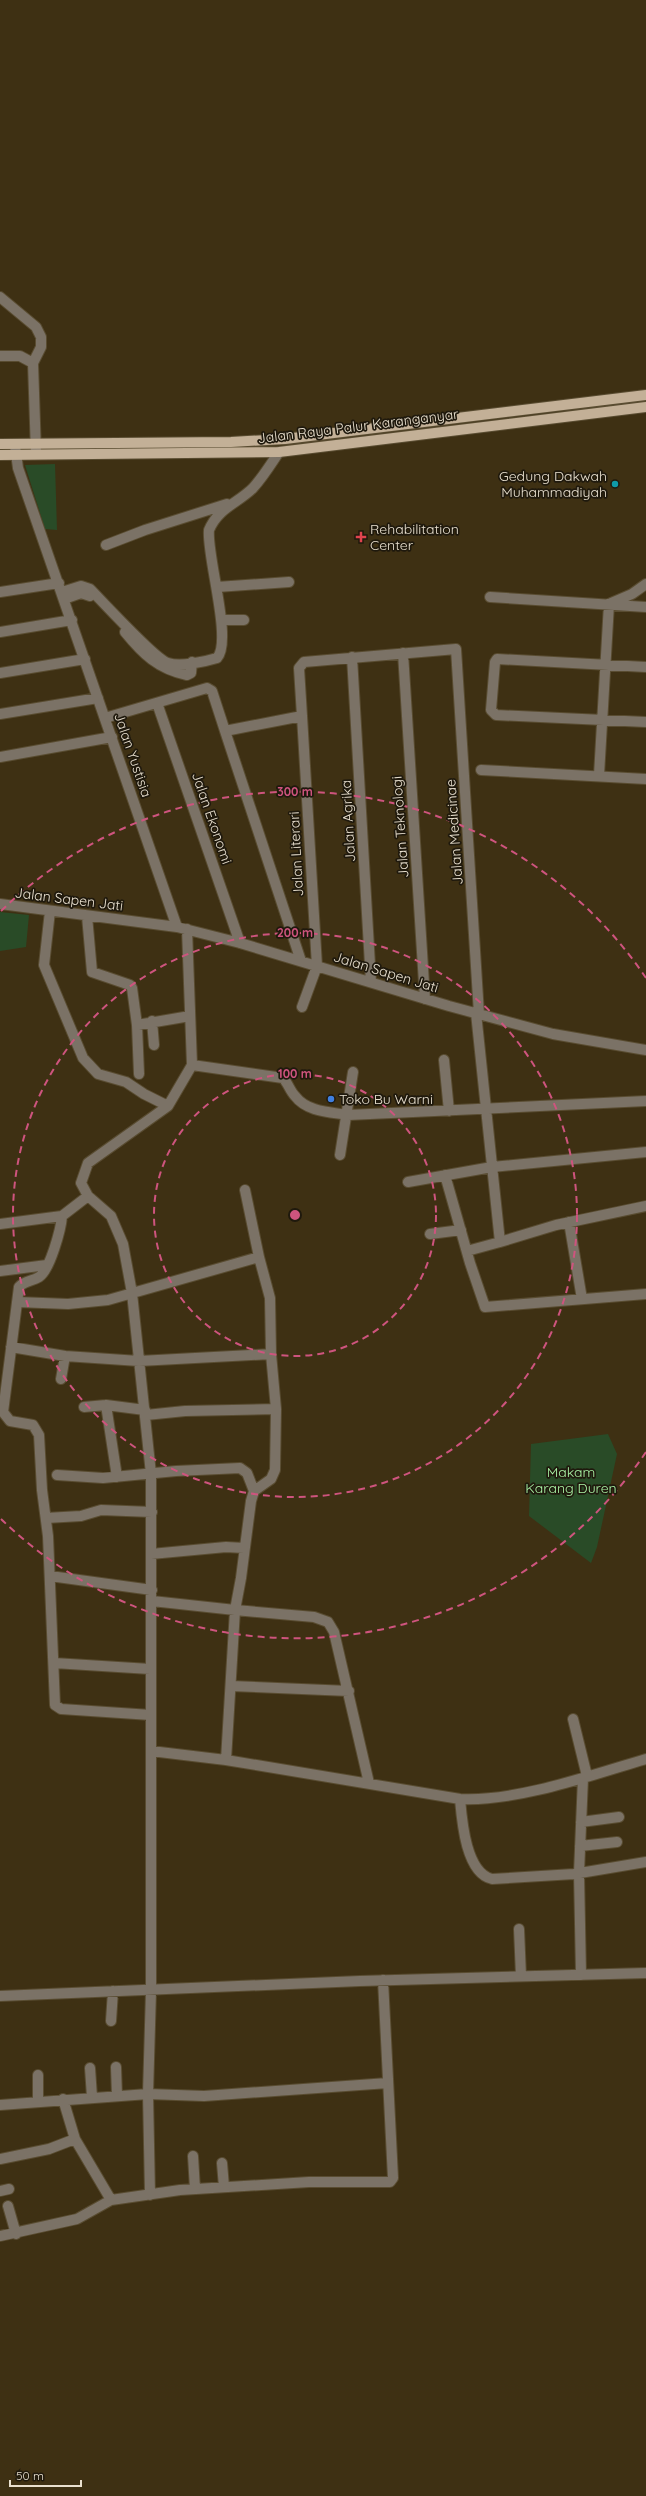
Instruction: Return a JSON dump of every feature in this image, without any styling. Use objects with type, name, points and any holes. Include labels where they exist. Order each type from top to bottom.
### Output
[{"type":"main road","name":"Jalan Raya Palur Karanganyar","points":[[0,455],[36,444],[216,442],[286,439],[646,395]]},
{"type":"main road","name":"Jalan Raya Palur Karanganyar","points":[[0,444],[15,450],[36,455],[279,452],[646,407]]},
{"type":"street","points":[[0,297],[22,313],[39,332],[41,347],[33,363],[36,455]]},
{"type":"street","points":[[0,356],[20,356],[33,363]]},
{"type":"street","name":"Jalan Yustisia","points":[[15,450],[98,698],[182,928],[190,1016],[192,1065]]},
{"type":"street","points":[[0,592],[62,593],[81,586],[90,589],[162,660],[173,664],[191,666],[216,659],[219,655],[221,620],[209,530],[213,519],[237,501],[257,483],[279,452]]},
{"type":"street","points":[[106,546],[145,530],[237,501]]},
{"type":"street","points":[[217,587],[289,582]]},
{"type":"street","points":[[609,604],[632,594],[646,584]]},
{"type":"street","points":[[490,597],[646,607]]},
{"type":"street","points":[[599,775],[609,604]]},
{"type":"street","points":[[0,632],[72,620]]},
{"type":"street","points":[[221,620],[244,620]]},
{"type":"street","name":"Jalan Medicinae","points":[[403,653],[456,649],[478,1014],[500,1242]]},
{"type":"street","points":[[352,657],[403,653]]},
{"type":"street","name":"Jalan Teknologi","points":[[403,653],[425,999]]},
{"type":"street","name":"Jalan Literari","points":[[317,966],[299,668],[308,661],[352,657]]},
{"type":"street","name":"Jalan Agrika","points":[[352,657],[371,982]]},
{"type":"street","points":[[0,673],[85,659]]},
{"type":"street","points":[[646,667],[497,659],[495,662],[491,710],[496,715],[646,722]]},
{"type":"street","points":[[105,718],[209,688],[225,731],[301,961]]},
{"type":"street","points":[[0,714],[98,698]]},
{"type":"street","name":"Jalan Ekonomi","points":[[157,702],[240,943]]},
{"type":"street","points":[[225,731],[302,716]]},
{"type":"street","points":[[0,757],[112,737]]},
{"type":"street","points":[[481,770],[599,775],[646,779]]},
{"type":"street","name":"Jalan Sapen Jati","points":[[0,904],[182,928],[240,943],[425,999],[553,1034],[646,1050]]},
{"type":"street","points":[[50,911],[44,965],[83,1058],[98,1074],[126,1082],[144,1094],[168,1106]]},
{"type":"street","points":[[87,916],[91,969],[99,976],[130,985],[137,1025],[140,1074]]},
{"type":"street","points":[[302,1006],[317,966]]},
{"type":"street","points":[[137,1025],[152,1021],[190,1016]]},
{"type":"street","points":[[152,1021],[154,1045]]},
{"type":"street","points":[[444,1060],[449,1111]]},
{"type":"street","points":[[150,2195],[148,2094],[152,1991],[152,1751],[150,1669],[152,1600],[151,1474],[132,1293],[123,1244],[115,1222],[105,1209],[88,1196],[81,1183],[84,1170],[88,1163],[109,1146],[168,1106],[192,1065],[283,1078],[295,1097],[305,1105],[315,1110],[348,1115],[646,1101]]},
{"type":"street","points":[[340,1155],[348,1115],[353,1072]]},
{"type":"street","points":[[408,1182],[492,1167],[646,1152]]},
{"type":"street","points":[[445,1175],[481,1301],[485,1307],[646,1294]]},
{"type":"street","points":[[244,1190],[270,1298],[271,1354],[276,1409],[276,1470],[271,1479],[254,1491]]},
{"type":"street","points":[[0,1224],[62,1216],[88,1196]]},
{"type":"street","points":[[467,1251],[569,1222],[646,1206]]},
{"type":"street","points":[[62,1216],[57,1241],[47,1265],[39,1277],[21,1285],[17,1302],[3,1412],[10,1420],[29,1424],[38,1431],[50,1576],[57,1708],[151,1715]]},
{"type":"street","points":[[569,1222],[582,1299]]},
{"type":"street","points":[[430,1234],[461,1230]]},
{"type":"street","points":[[17,1302],[87,1303],[132,1293],[259,1257]]},
{"type":"street","points":[[0,1271],[47,1265]]},
{"type":"street","points":[[11,1346],[65,1356],[139,1361],[271,1354]]},
{"type":"street","points":[[61,1379],[65,1356]]},
{"type":"street","points":[[84,1407],[106,1405],[145,1412],[276,1409]]},
{"type":"street","points":[[106,1405],[117,1477]]},
{"type":"street","points":[[57,1475],[117,1477],[240,1468],[247,1473],[254,1491],[235,1610],[226,1760]]},
{"type":"street","points":[[46,1518],[81,1516],[101,1510],[152,1512]]},
{"type":"street","points":[[151,1554],[226,1547],[244,1548]]},
{"type":"street","points":[[50,1576],[152,1590]]},
{"type":"street","points":[[152,1600],[235,1610],[314,1616],[328,1622],[334,1632],[349,1691],[369,1783]]},
{"type":"street","points":[[54,1663],[150,1669]]},
{"type":"street","points":[[231,1686],[349,1691]]},
{"type":"street","points":[[573,1719],[585,1777],[579,1873],[581,1974]]},
{"type":"street","points":[[152,1751],[226,1760],[460,1799],[495,1798],[585,1777],[646,1759]]},
{"type":"street","points":[[460,1799],[462,1828],[468,1848],[483,1876],[492,1879],[579,1873],[646,1862]]},
{"type":"street","points":[[581,1822],[619,1817]]},
{"type":"street","points":[[580,1846],[617,1842]]},
{"type":"street","points":[[519,1930],[521,1976]]},
{"type":"street","points":[[0,1996],[113,1991],[152,1991],[383,1980],[646,1973]]},
{"type":"street","points":[[0,2236],[16,2234],[77,2219],[92,2213],[111,2200],[195,2189],[224,2187],[309,2182],[390,2182],[393,2178],[383,1980]]},
{"type":"street","points":[[111,2021],[113,1991]]},
{"type":"street","points":[[116,2067],[117,2096]]},
{"type":"street","points":[[90,2068],[92,2098]]},
{"type":"street","points":[[38,2075],[38,2101]]},
{"type":"street","points":[[0,2105],[148,2094],[204,2096],[388,2083]]},
{"type":"street","points":[[63,2100],[75,2139],[111,2200]]},
{"type":"street","points":[[0,2159],[49,2149],[75,2139]]},
{"type":"street","points":[[193,2156],[195,2189]]},
{"type":"street","points":[[222,2163],[224,2187]]},
{"type":"street","points":[[8,2206],[16,2234]]},
{"type":"green space","points":[[55,464],[57,530],[45,529],[25,465]]},
{"type":"green space","points":[[0,912],[29,915],[26,947],[0,951]]},
{"type":"green space","name":"Makam Karang Duren","points":[[608,1434],[617,1454],[597,1547],[591,1563],[529,1516],[531,1444]]},
{"type":"place","name":"Gedung Dakwah Muhammadiyah","points":[[615,484]]},
{"type":"place","name":"Rehabilitation Center","points":[[361,537]]},
{"type":"place","name":"Toko Bu Warni","points":[[331,1099]]}]
